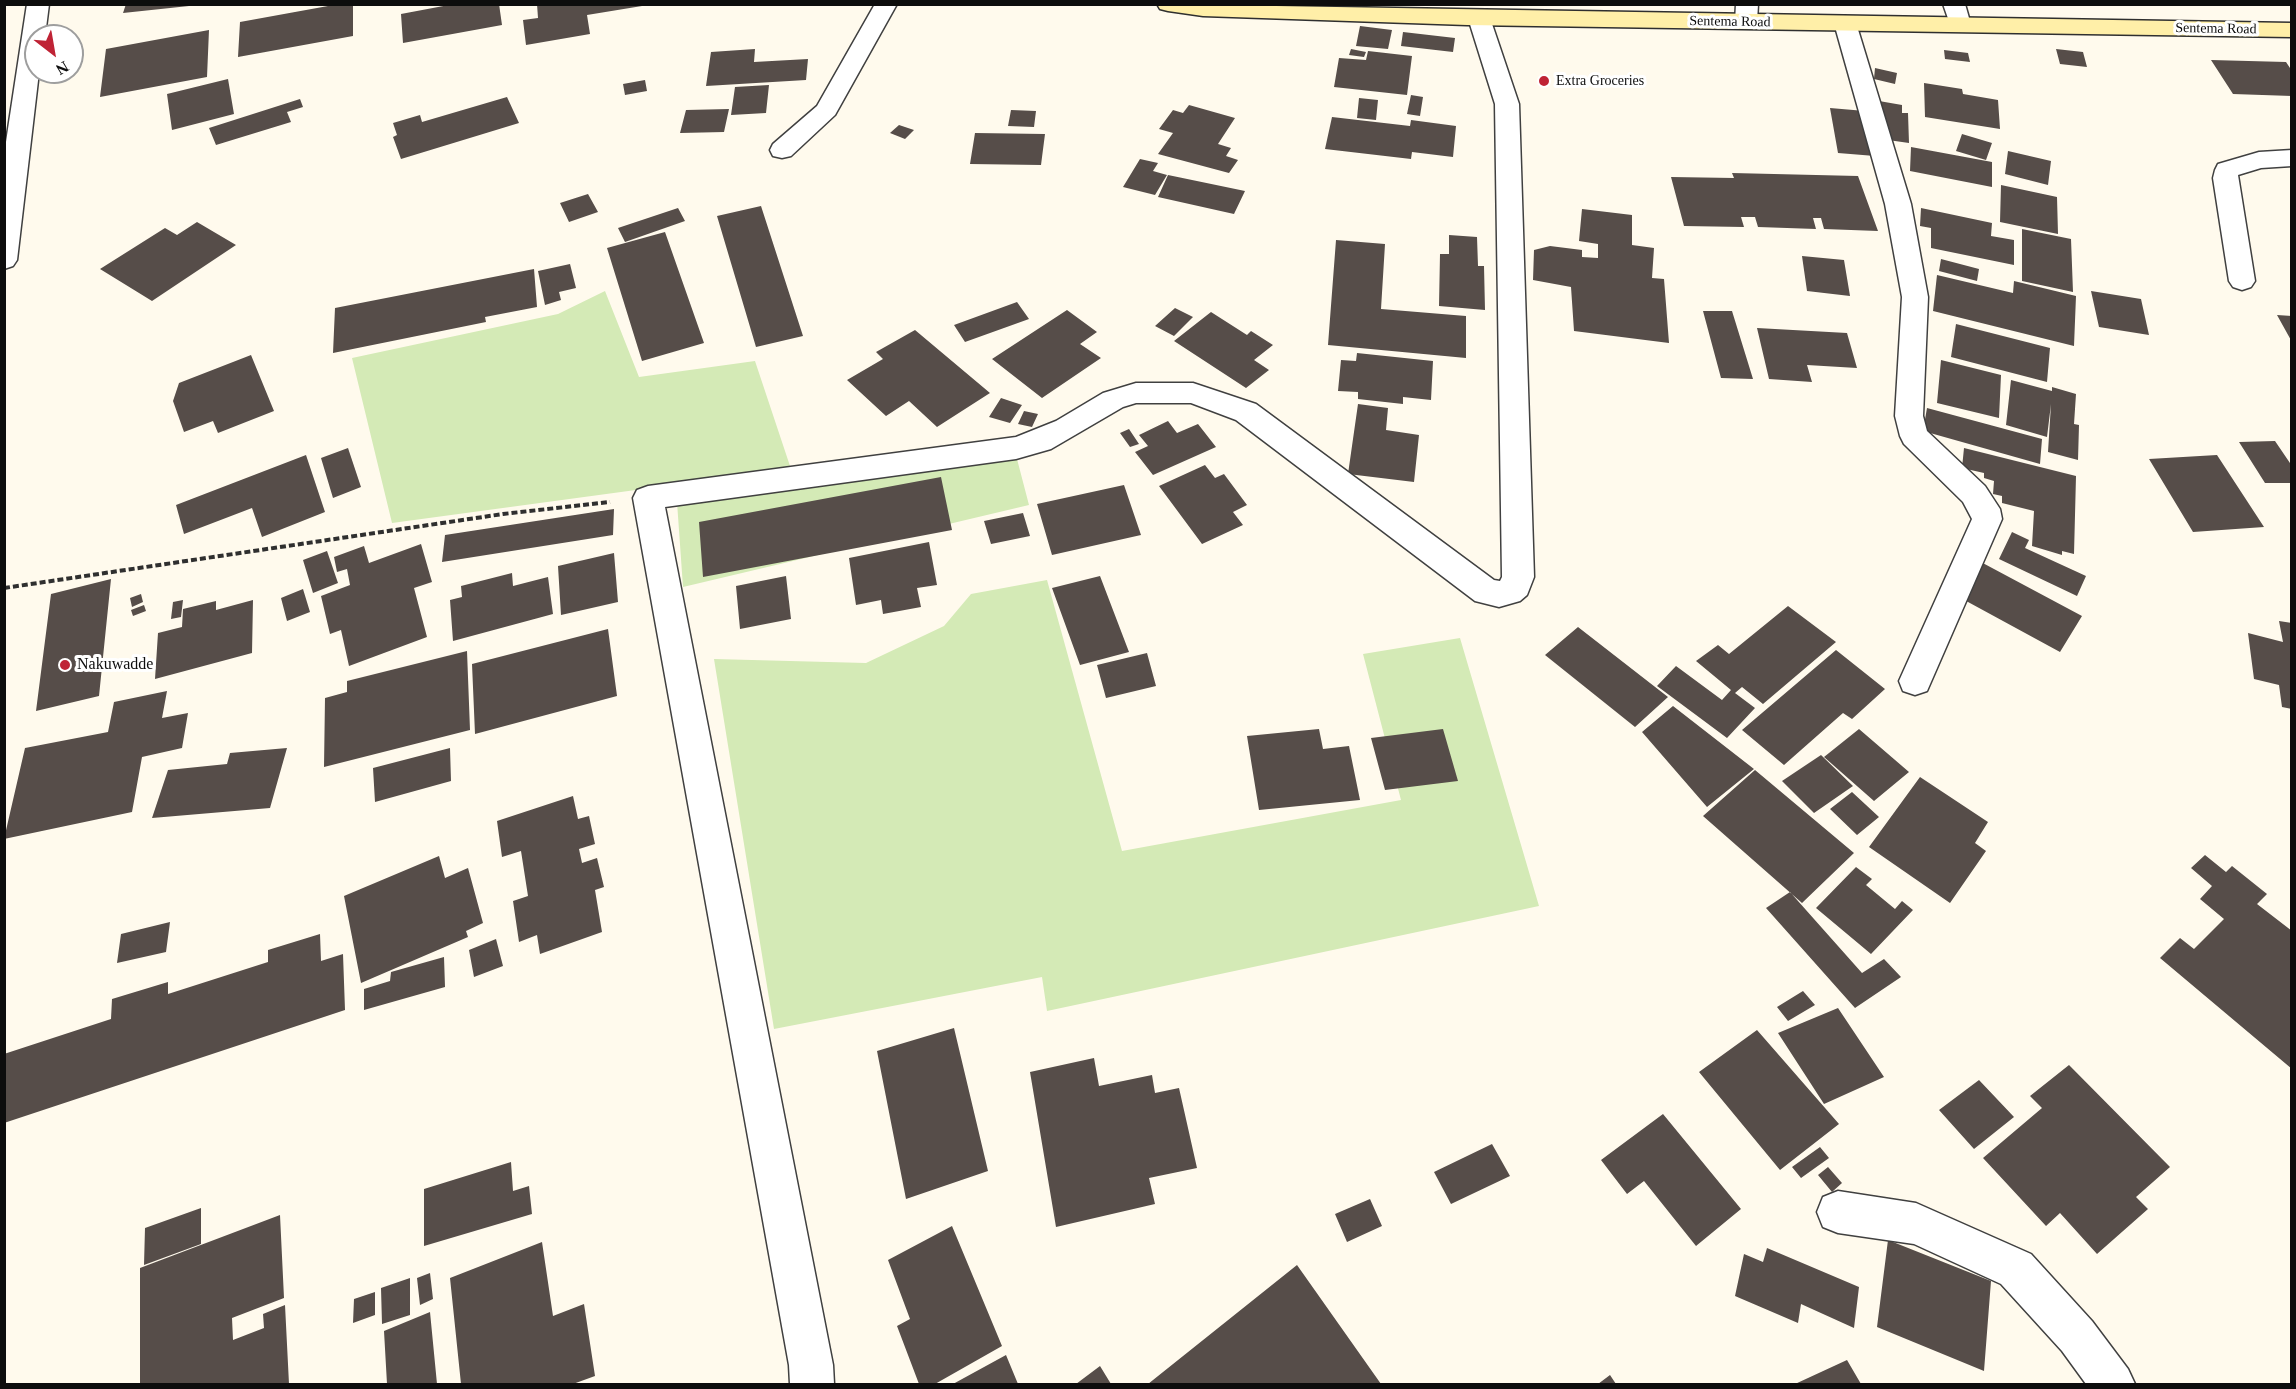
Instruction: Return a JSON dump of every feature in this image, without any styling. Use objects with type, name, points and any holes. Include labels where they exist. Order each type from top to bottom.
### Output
[{"type":"main road","name":"Sentema Road","points":[[1168,4],[1203,9],[1470,13],[1747,13],[1845,24],[1957,15],[2292,30]]},
{"type":"street","points":[[4,260],[14,99],[38,4]]},
{"type":"street","points":[[782,150],[827,110],[886,4]]},
{"type":"street","points":[[812,1384],[807,1341],[648,498],[1016,448],[1041,441],[1066,429],[1113,400],[1136,393],[1193,393],[1246,412],[1486,592],[1499,594],[1509,592],[1516,586],[1518,577],[1508,104],[1470,13]]},
{"type":"street","points":[[1845,24],[1898,204],[1915,297],[1910,416],[1914,436],[1974,494],[1985,509],[1987,519],[1915,681]]},
{"type":"street","points":[[2242,281],[2225,178],[2227,170],[2259,160],[2292,158]]},
{"type":"street","points":[[1838,1212],[1916,1224],[2016,1269],[2077,1336],[2113,1384]]},
{"type":"path","points":[[4,588],[503,514],[648,498]]},
{"type":"green space","points":[[605,291],[639,377],[755,361],[791,469],[392,523],[352,358],[558,314]]},
{"type":"green space","points":[[1017,459],[1029,505],[683,587],[677,502]]},
{"type":"green space","points":[[1047,580],[1122,851],[1401,800],[1363,654],[1460,638],[1539,906],[1047,1011],[1042,977],[774,1029],[714,659],[866,663],[944,626],[971,594]]},
{"type":"building","points":[[126,4],[189,4],[189,6],[123,13]]},
{"type":"building","points":[[339,4],[353,4],[353,36],[238,57],[240,22]]},
{"type":"building","points":[[454,4],[499,4],[502,25],[403,43],[401,14]]},
{"type":"building","points":[[537,4],[642,4],[642,6],[587,15],[590,34],[526,45],[523,20],[538,18]]},
{"type":"building","points":[[1360,26],[1392,30],[1388,49],[1356,46]]},
{"type":"building","points":[[209,30],[207,77],[100,97],[106,49]]},
{"type":"building","points":[[1403,32],[1455,38],[1453,52],[1401,46]]},
{"type":"building","points":[[755,49],[754,62],[808,59],[806,80],[706,86],[711,52]]},
{"type":"building","points":[[1351,49],[1366,52],[1364,57],[1349,55]]},
{"type":"building","points":[[2056,49],[2083,52],[2087,67],[2060,64]]},
{"type":"building","points":[[1944,50],[1968,53],[1970,62],[1945,59]]},
{"type":"building","points":[[1368,51],[1412,56],[1407,95],[1334,87],[1339,58],[1366,60]]},
{"type":"building","points":[[2211,60],[2286,62],[2292,71],[2292,96],[2233,94]]},
{"type":"building","points":[[1875,68],[1897,73],[1895,84],[1874,79]]},
{"type":"building","points":[[228,79],[234,114],[172,130],[167,94]]},
{"type":"building","points":[[645,80],[647,91],[625,95],[623,84]]},
{"type":"building","points":[[1924,83],[1962,89],[1963,94],[1998,100],[2000,129],[1925,117]]},
{"type":"building","points":[[769,85],[766,113],[731,115],[735,87]]},
{"type":"building","points":[[1411,95],[1423,97],[1420,116],[1407,114]]},
{"type":"building","points":[[507,97],[519,123],[401,159],[393,137],[397,135],[393,123],[420,115],[422,122]]},
{"type":"building","points":[[1359,98],[1378,100],[1376,120],[1357,118]]},
{"type":"building","points":[[300,99],[303,107],[287,112],[291,122],[216,145],[209,128]]},
{"type":"building","points":[[1879,101],[1902,105],[1902,113],[1908,113],[1909,143],[1881,139]]},
{"type":"building","points":[[1189,105],[1235,118],[1218,144],[1231,148],[1226,156],[1238,160],[1229,173],[1158,154],[1173,133],[1159,129],[1173,110],[1183,113]]},
{"type":"building","points":[[1830,108],[1865,111],[1875,156],[1838,153]]},
{"type":"building","points":[[729,109],[724,132],[680,133],[686,110]]},
{"type":"building","points":[[1011,110],[1036,111],[1034,127],[1008,126]]},
{"type":"building","points":[[1332,117],[1410,126],[1411,120],[1456,126],[1453,157],[1412,152],[1411,159],[1325,149]]},
{"type":"building","points":[[899,125],[914,130],[905,139],[890,133]]},
{"type":"building","points":[[975,133],[1045,134],[1041,165],[970,164]]},
{"type":"building","points":[[1962,134],[1992,143],[1986,160],[1956,151]]},
{"type":"building","points":[[1911,147],[1992,162],[1992,187],[1910,171]]},
{"type":"building","points":[[2008,151],[2051,161],[2048,185],[2005,174]]},
{"type":"building","points":[[1140,159],[1158,163],[1153,171],[1167,175],[1155,195],[1123,187]]},
{"type":"building","points":[[1732,173],[1858,176],[1878,231],[1824,229],[1821,218],[1813,218],[1816,229],[1758,227],[1755,217],[1741,217],[1744,227],[1684,226],[1671,177],[1734,178]]},
{"type":"building","points":[[1168,175],[1245,191],[1234,214],[1158,197]]},
{"type":"building","points":[[2001,185],[2057,197],[2058,234],[2000,222]]},
{"type":"building","points":[[588,194],[598,212],[569,222],[560,203]]},
{"type":"building","points":[[761,206],[803,336],[756,347],[717,216]]},
{"type":"building","points":[[678,208],[685,221],[625,242],[618,228]]},
{"type":"building","points":[[1921,208],[1992,223],[1991,236],[2014,240],[2014,265],[1931,248],[1931,228],[1920,226]]},
{"type":"building","points":[[1582,209],[1632,215],[1632,245],[1654,248],[1652,278],[1664,279],[1669,343],[1574,331],[1571,287],[1533,280],[1534,250],[1550,246],[1582,250],[1582,257],[1598,258],[1598,244],[1579,241]]},
{"type":"building","points":[[197,222],[236,245],[152,301],[100,269],[165,228],[177,235]]},
{"type":"building","points":[[2022,229],[2071,239],[2073,292],[2022,281]]},
{"type":"building","points":[[665,232],[704,343],[642,361],[607,248]]},
{"type":"building","points":[[1449,235],[1477,237],[1478,266],[1484,266],[1485,310],[1439,306],[1440,254],[1449,254]]},
{"type":"building","points":[[1336,240],[1385,244],[1381,309],[1466,316],[1466,358],[1328,345]]},
{"type":"building","points":[[1802,256],[1844,260],[1850,296],[1807,291]]},
{"type":"building","points":[[1941,259],[1979,269],[1977,281],[1939,271]]},
{"type":"building","points":[[570,264],[576,288],[559,292],[561,300],[545,305],[538,271]]},
{"type":"building","points":[[534,269],[537,307],[485,317],[486,322],[333,353],[335,308]]},
{"type":"building","points":[[1937,275],[2013,293],[2014,281],[2076,296],[2074,346],[1933,311]]},
{"type":"building","points":[[2091,291],[2141,299],[2149,335],[2099,327]]},
{"type":"building","points":[[1017,302],[1029,319],[965,342],[954,325]]},
{"type":"building","points":[[1175,308],[1193,317],[1174,336],[1155,326]]},
{"type":"building","points":[[1067,310],[1097,332],[1080,344],[1101,358],[1042,398],[992,359]]},
{"type":"building","points":[[1703,311],[1732,311],[1753,379],[1721,378]]},
{"type":"building","points":[[1211,312],[1247,335],[1251,331],[1273,345],[1254,360],[1269,370],[1246,388],[1174,341]]},
{"type":"building","points":[[2277,315],[2292,316],[2292,342]]},
{"type":"building","points":[[1956,324],[2050,348],[2047,382],[1951,357]]},
{"type":"building","points":[[1757,328],[1847,333],[1857,368],[1807,365],[1812,382],[1769,379]]},
{"type":"building","points":[[915,330],[990,393],[937,427],[909,401],[886,416],[847,380],[883,359],[876,352]]},
{"type":"building","points":[[1357,353],[1433,361],[1431,400],[1403,397],[1403,404],[1358,399],[1358,392],[1338,391],[1341,360],[1356,361]]},
{"type":"building","points":[[251,355],[274,411],[218,433],[213,421],[184,432],[173,401],[179,383]]},
{"type":"building","points":[[1941,360],[2001,375],[1999,418],[1937,403]]},
{"type":"building","points":[[2011,380],[2052,391],[2052,387],[2076,394],[2074,424],[2079,425],[2078,460],[2048,452],[2051,404],[2047,437],[2006,425]]},
{"type":"building","points":[[1001,398],[1022,405],[1010,423],[989,417]]},
{"type":"building","points":[[1358,404],[1388,408],[1386,430],[1419,435],[1414,482],[1348,474]]},
{"type":"building","points":[[1927,408],[2042,439],[2040,464],[1923,431]]},
{"type":"building","points":[[1024,411],[1038,414],[1032,427],[1018,424]]},
{"type":"building","points":[[1168,421],[1177,433],[1198,424],[1216,447],[1153,475],[1135,452],[1148,446],[1139,435]]},
{"type":"building","points":[[1129,429],[1139,444],[1130,447],[1120,433]]},
{"type":"building","points":[[2275,441],[2292,466],[2292,483],[2265,483],[2239,442]]},
{"type":"building","points":[[348,448],[361,487],[333,498],[321,458]]},
{"type":"building","points":[[1964,448],[2076,476],[2074,554],[2062,551],[2062,555],[2032,546],[2034,511],[2002,503],[2002,496],[1993,494],[1994,481],[1984,478],[1984,473],[1962,468]]},
{"type":"building","points":[[306,455],[325,512],[262,537],[252,508],[184,534],[176,505]]},
{"type":"building","points":[[2217,455],[2264,527],[2193,532],[2149,459]]},
{"type":"building","points":[[1205,465],[1215,478],[1224,474],[1247,505],[1233,512],[1243,525],[1202,544],[1159,486]]},
{"type":"building","points":[[941,477],[952,530],[703,577],[699,522]]},
{"type":"building","points":[[1124,485],[1141,535],[1052,555],[1037,504]]},
{"type":"building","points":[[614,509],[613,535],[442,562],[445,535]]},
{"type":"building","points":[[1023,513],[1030,536],[991,544],[984,521]]},
{"type":"building","points":[[2012,532],[2029,540],[2025,548],[2086,576],[2077,596],[1999,559]]},
{"type":"building","points":[[929,542],[937,585],[917,588],[921,607],[883,614],[881,600],[856,605],[849,558]]},
{"type":"building","points":[[421,544],[432,582],[414,588],[427,637],[349,666],[341,630],[330,634],[321,596],[350,585],[347,569],[337,572],[334,557],[364,546],[369,563]]},
{"type":"building","points":[[327,551],[338,583],[313,593],[303,560]]},
{"type":"building","points":[[614,553],[618,602],[561,615],[558,566]]},
{"type":"building","points":[[1979,561],[2082,616],[2060,652],[1957,596]]},
{"type":"building","points":[[512,573],[513,586],[548,577],[553,614],[453,641],[450,600],[462,597],[461,586]]},
{"type":"building","points":[[786,576],[791,619],[740,629],[736,586]]},
{"type":"building","points":[[1100,576],[1129,652],[1080,665],[1052,588]]},
{"type":"building","points":[[111,579],[99,696],[36,711],[51,594]]},
{"type":"building","points":[[303,589],[310,612],[287,621],[281,598]]},
{"type":"building","points":[[141,594],[143,602],[132,607],[130,598]]},
{"type":"building","points":[[183,600],[181,617],[171,619],[173,602]]},
{"type":"building","points":[[253,600],[252,653],[155,679],[158,633],[182,627],[183,609],[216,601],[216,610]]},
{"type":"building","points":[[144,605],[146,611],[133,616],[131,610]]},
{"type":"building","points":[[1788,606],[1836,642],[1763,704],[1742,687],[1735,693],[1755,708],[1727,738],[1657,686],[1676,666],[1722,700],[1731,690],[1696,661],[1718,645],[1729,654]]},
{"type":"building","points":[[2279,621],[2292,623],[2292,709],[2282,707],[2279,685],[2254,679],[2248,633],[2283,642]]},
{"type":"building","points":[[1578,627],[1668,697],[1635,727],[1545,655]]},
{"type":"building","points":[[608,629],[617,696],[475,734],[472,664]]},
{"type":"building","points":[[1836,650],[1885,689],[1852,719],[1843,713],[1784,765],[1742,730]]},
{"type":"building","points":[[467,651],[470,730],[324,767],[325,698],[347,692],[347,681]]},
{"type":"building","points":[[1147,653],[1156,686],[1106,698],[1097,665]]},
{"type":"building","points":[[167,691],[162,718],[188,713],[182,748],[142,757],[132,812],[4,839],[25,748],[108,732],[114,702]]},
{"type":"building","points":[[1673,706],[1754,769],[1707,807],[1642,732]]},
{"type":"building","points":[[1319,729],[1323,749],[1349,746],[1360,800],[1259,810],[1247,736]]},
{"type":"building","points":[[1443,729],[1458,781],[1385,790],[1371,738]]},
{"type":"building","points":[[1859,729],[1909,772],[1874,801],[1824,757]]},
{"type":"building","points":[[287,748],[270,808],[152,818],[168,770],[227,764],[230,753]]},
{"type":"building","points":[[450,748],[451,781],[375,802],[373,768]]},
{"type":"building","points":[[1821,755],[1853,786],[1814,813],[1782,781]]},
{"type":"building","points":[[1755,770],[1854,853],[1802,903],[1703,816]]},
{"type":"building","points":[[1920,777],[1988,822],[1975,843],[1986,851],[1950,903],[1869,847]]},
{"type":"building","points":[[1852,792],[1879,817],[1857,835],[1830,809]]},
{"type":"building","points":[[573,796],[578,819],[589,816],[595,844],[579,849],[582,863],[597,858],[604,887],[595,890],[602,932],[540,954],[537,935],[519,942],[513,901],[528,896],[521,851],[502,857],[497,821]]},
{"type":"building","points":[[2205,855],[2226,872],[2232,866],[2267,894],[2257,904],[2292,931],[2292,1069],[2160,958],[2180,938],[2194,949],[2224,919],[2200,899],[2212,886],[2191,868]]},
{"type":"building","points":[[439,856],[445,878],[468,868],[483,923],[466,931],[468,937],[361,983],[344,896]]},
{"type":"building","points":[[1856,867],[1872,879],[1866,885],[1895,909],[1902,901],[1913,910],[1871,954],[1816,908]]},
{"type":"building","points":[[1790,892],[1862,973],[1884,959],[1901,977],[1855,1008],[1766,908]]},
{"type":"building","points":[[170,922],[166,952],[117,963],[121,934]]},
{"type":"building","points":[[320,934],[321,961],[343,954],[345,1010],[4,1123],[4,1054],[111,1019],[112,999],[168,982],[168,994],[268,962],[268,950]]},
{"type":"building","points":[[496,939],[503,966],[474,977],[469,950]]},
{"type":"building","points":[[444,957],[445,987],[364,1010],[364,989],[390,981],[391,972]]},
{"type":"building","points":[[1803,991],[1815,1005],[1788,1021],[1777,1007]]},
{"type":"building","points":[[1838,1008],[1884,1077],[1824,1104],[1778,1033]]},
{"type":"building","points":[[954,1028],[988,1171],[906,1199],[877,1051]]},
{"type":"building","points":[[1757,1030],[1839,1124],[1780,1170],[1699,1072]]},
{"type":"building","points":[[1094,1058],[1099,1086],[1152,1075],[1155,1093],[1179,1088],[1197,1168],[1149,1178],[1155,1204],[1056,1227],[1030,1072]]},
{"type":"building","points":[[2069,1065],[2170,1167],[2136,1197],[2148,1209],[2097,1254],[2060,1213],[2046,1226],[1983,1158],[2042,1108],[2030,1096]]},
{"type":"building","points":[[1979,1080],[2014,1117],[1974,1149],[1939,1110]]},
{"type":"building","points":[[1663,1114],[1741,1209],[1696,1246],[1644,1181],[1627,1194],[1601,1160]]},
{"type":"building","points":[[1492,1144],[1510,1176],[1451,1204],[1434,1172]]},
{"type":"building","points":[[1820,1147],[1829,1158],[1801,1178],[1792,1167]]},
{"type":"building","points":[[511,1162],[513,1191],[529,1186],[532,1214],[424,1246],[424,1189]]},
{"type":"building","points":[[1828,1167],[1842,1183],[1832,1192],[1818,1175]]},
{"type":"building","points":[[1370,1199],[1382,1226],[1347,1242],[1335,1214]]},
{"type":"building","points":[[201,1208],[201,1244],[144,1265],[145,1228]]},
{"type":"building","points":[[280,1215],[284,1298],[232,1318],[233,1340],[264,1328],[263,1314],[285,1305],[289,1384],[140,1384],[140,1268]]},
{"type":"building","points":[[952,1226],[1002,1346],[935,1384],[919,1384],[897,1326],[910,1319],[888,1260]]},
{"type":"building","points":[[1888,1240],[1991,1281],[1984,1371],[1877,1327]]},
{"type":"building","points":[[542,1242],[553,1316],[584,1304],[595,1376],[573,1384],[461,1384],[450,1278]]},
{"type":"building","points":[[1767,1248],[1859,1287],[1854,1328],[1801,1304],[1798,1323],[1735,1296],[1744,1254],[1763,1262]]},
{"type":"building","points":[[1297,1265],[1381,1384],[1148,1384]]},
{"type":"building","points":[[430,1273],[433,1299],[420,1305],[417,1278]]},
{"type":"building","points":[[410,1278],[410,1315],[382,1324],[381,1288]]},
{"type":"building","points":[[375,1292],[375,1315],[353,1323],[354,1299]]},
{"type":"building","points":[[430,1312],[437,1384],[387,1384],[384,1331]]},
{"type":"building","points":[[1006,1355],[1018,1384],[953,1384]]},
{"type":"building","points":[[1847,1360],[1861,1384],[1795,1384]]},
{"type":"building","points":[[1100,1366],[1111,1384],[1076,1384]]},
{"type":"building","points":[[1610,1375],[1616,1384],[1598,1384]]},
{"type":"place","name":"Extra Groceries","points":[[1544,81]]},
{"type":"place","name":"Nakuwadde","points":[[65,665]]}]
